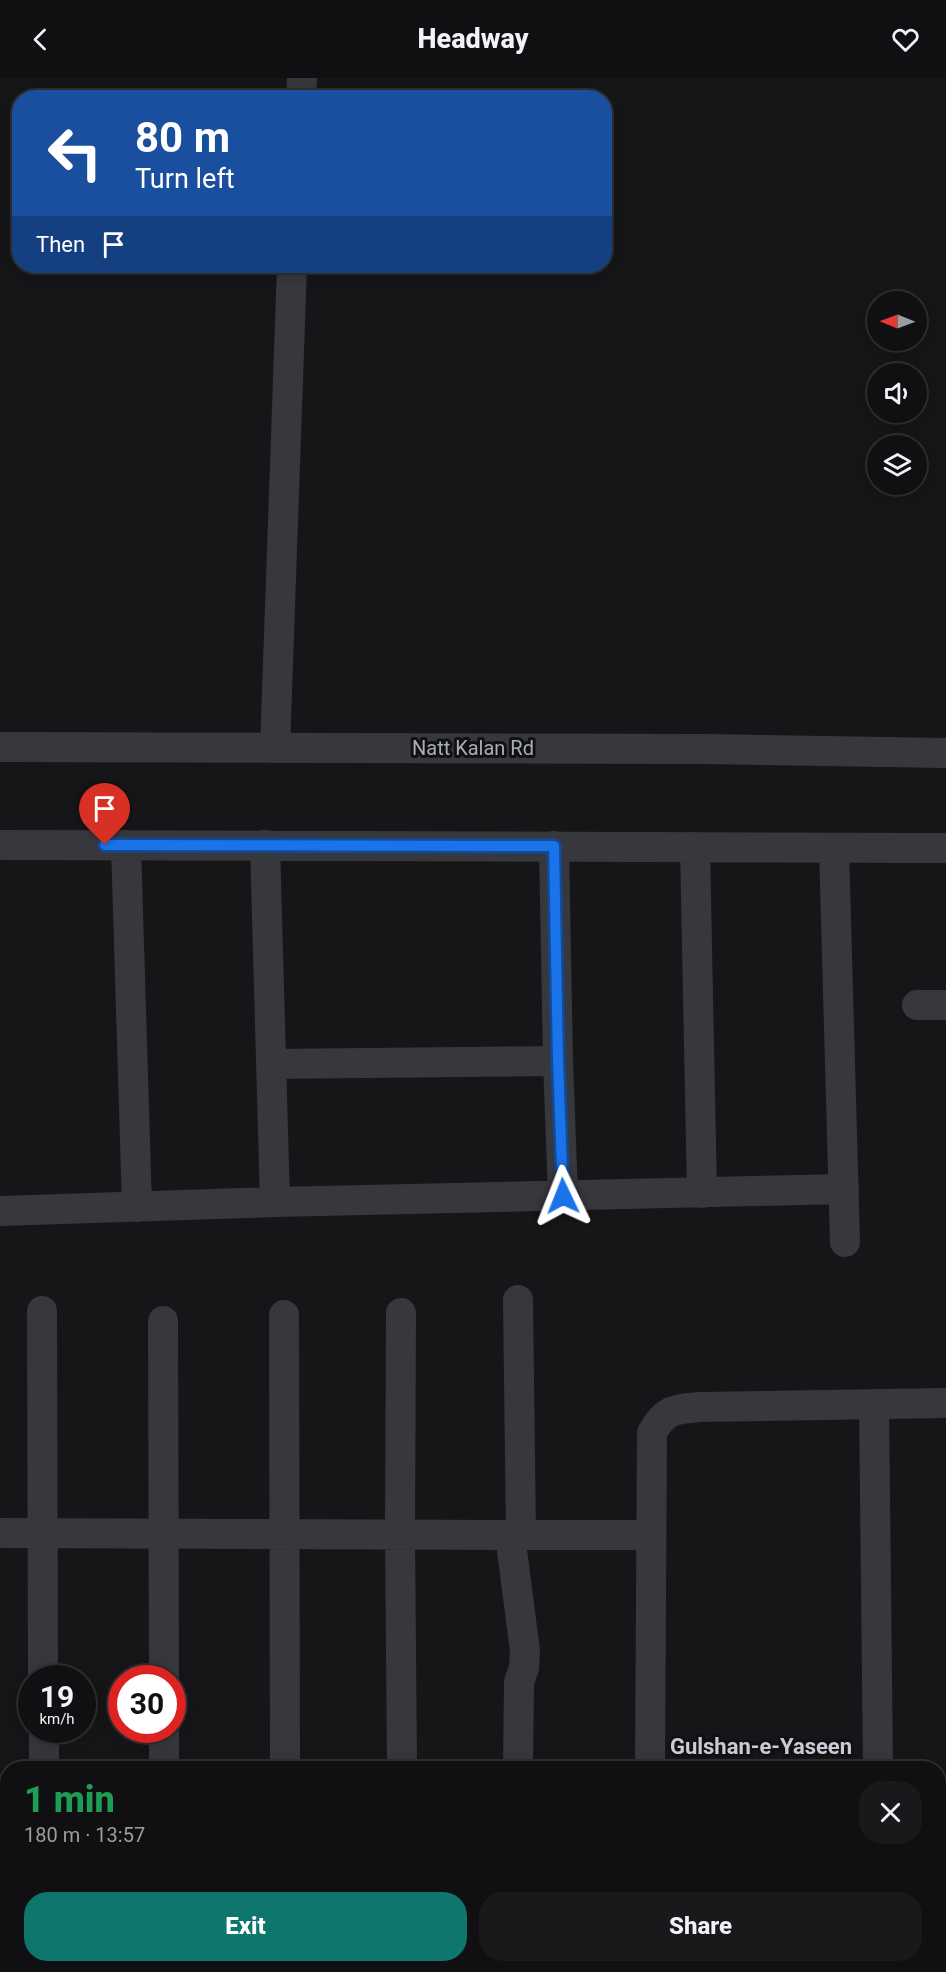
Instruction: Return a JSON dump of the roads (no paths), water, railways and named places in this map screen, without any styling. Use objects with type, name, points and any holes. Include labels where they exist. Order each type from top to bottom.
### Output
[{"type":"street","points":[[275,747],[292,273]]},
{"type":"street","name":"Natt Kalan Rd","points":[[0,747],[705,749],[946,753]]},
{"type":"street","points":[[0,845],[946,848]]},
{"type":"street","points":[[126,845],[137,1207]]},
{"type":"street","points":[[264,845],[275,1202]]},
{"type":"street","points":[[554,846],[563,1196]]},
{"type":"street","points":[[694,847],[702,1193]]},
{"type":"street","points":[[834,848],[845,1242]]},
{"type":"street","points":[[271,1064],[558,1061]]},
{"type":"street","points":[[0,1211],[275,1202],[844,1189]]},
{"type":"street","points":[[518,1300],[515,1535],[525,1651],[524,1668],[519,1682],[518,1761]]},
{"type":"street","points":[[42,1311],[43,1665]]},
{"type":"street","points":[[401,1313],[402,1761]]},
{"type":"street","points":[[284,1315],[285,1761]]},
{"type":"street","points":[[163,1321],[164,1665]]},
{"type":"street","points":[[650,1761],[652,1432],[660,1417],[678,1409],[700,1407],[946,1403]]},
{"type":"street","points":[[874,1404],[878,1761]]},
{"type":"street","points":[[0,1533],[651,1535]]},
{"type":"street","points":[[44,1743],[44,1761]]},
{"type":"street","points":[[164,1743],[164,1761]]},
{"type":"district","name":"Gulshan-e-Yaseen","points":[[761,1746]]}]
